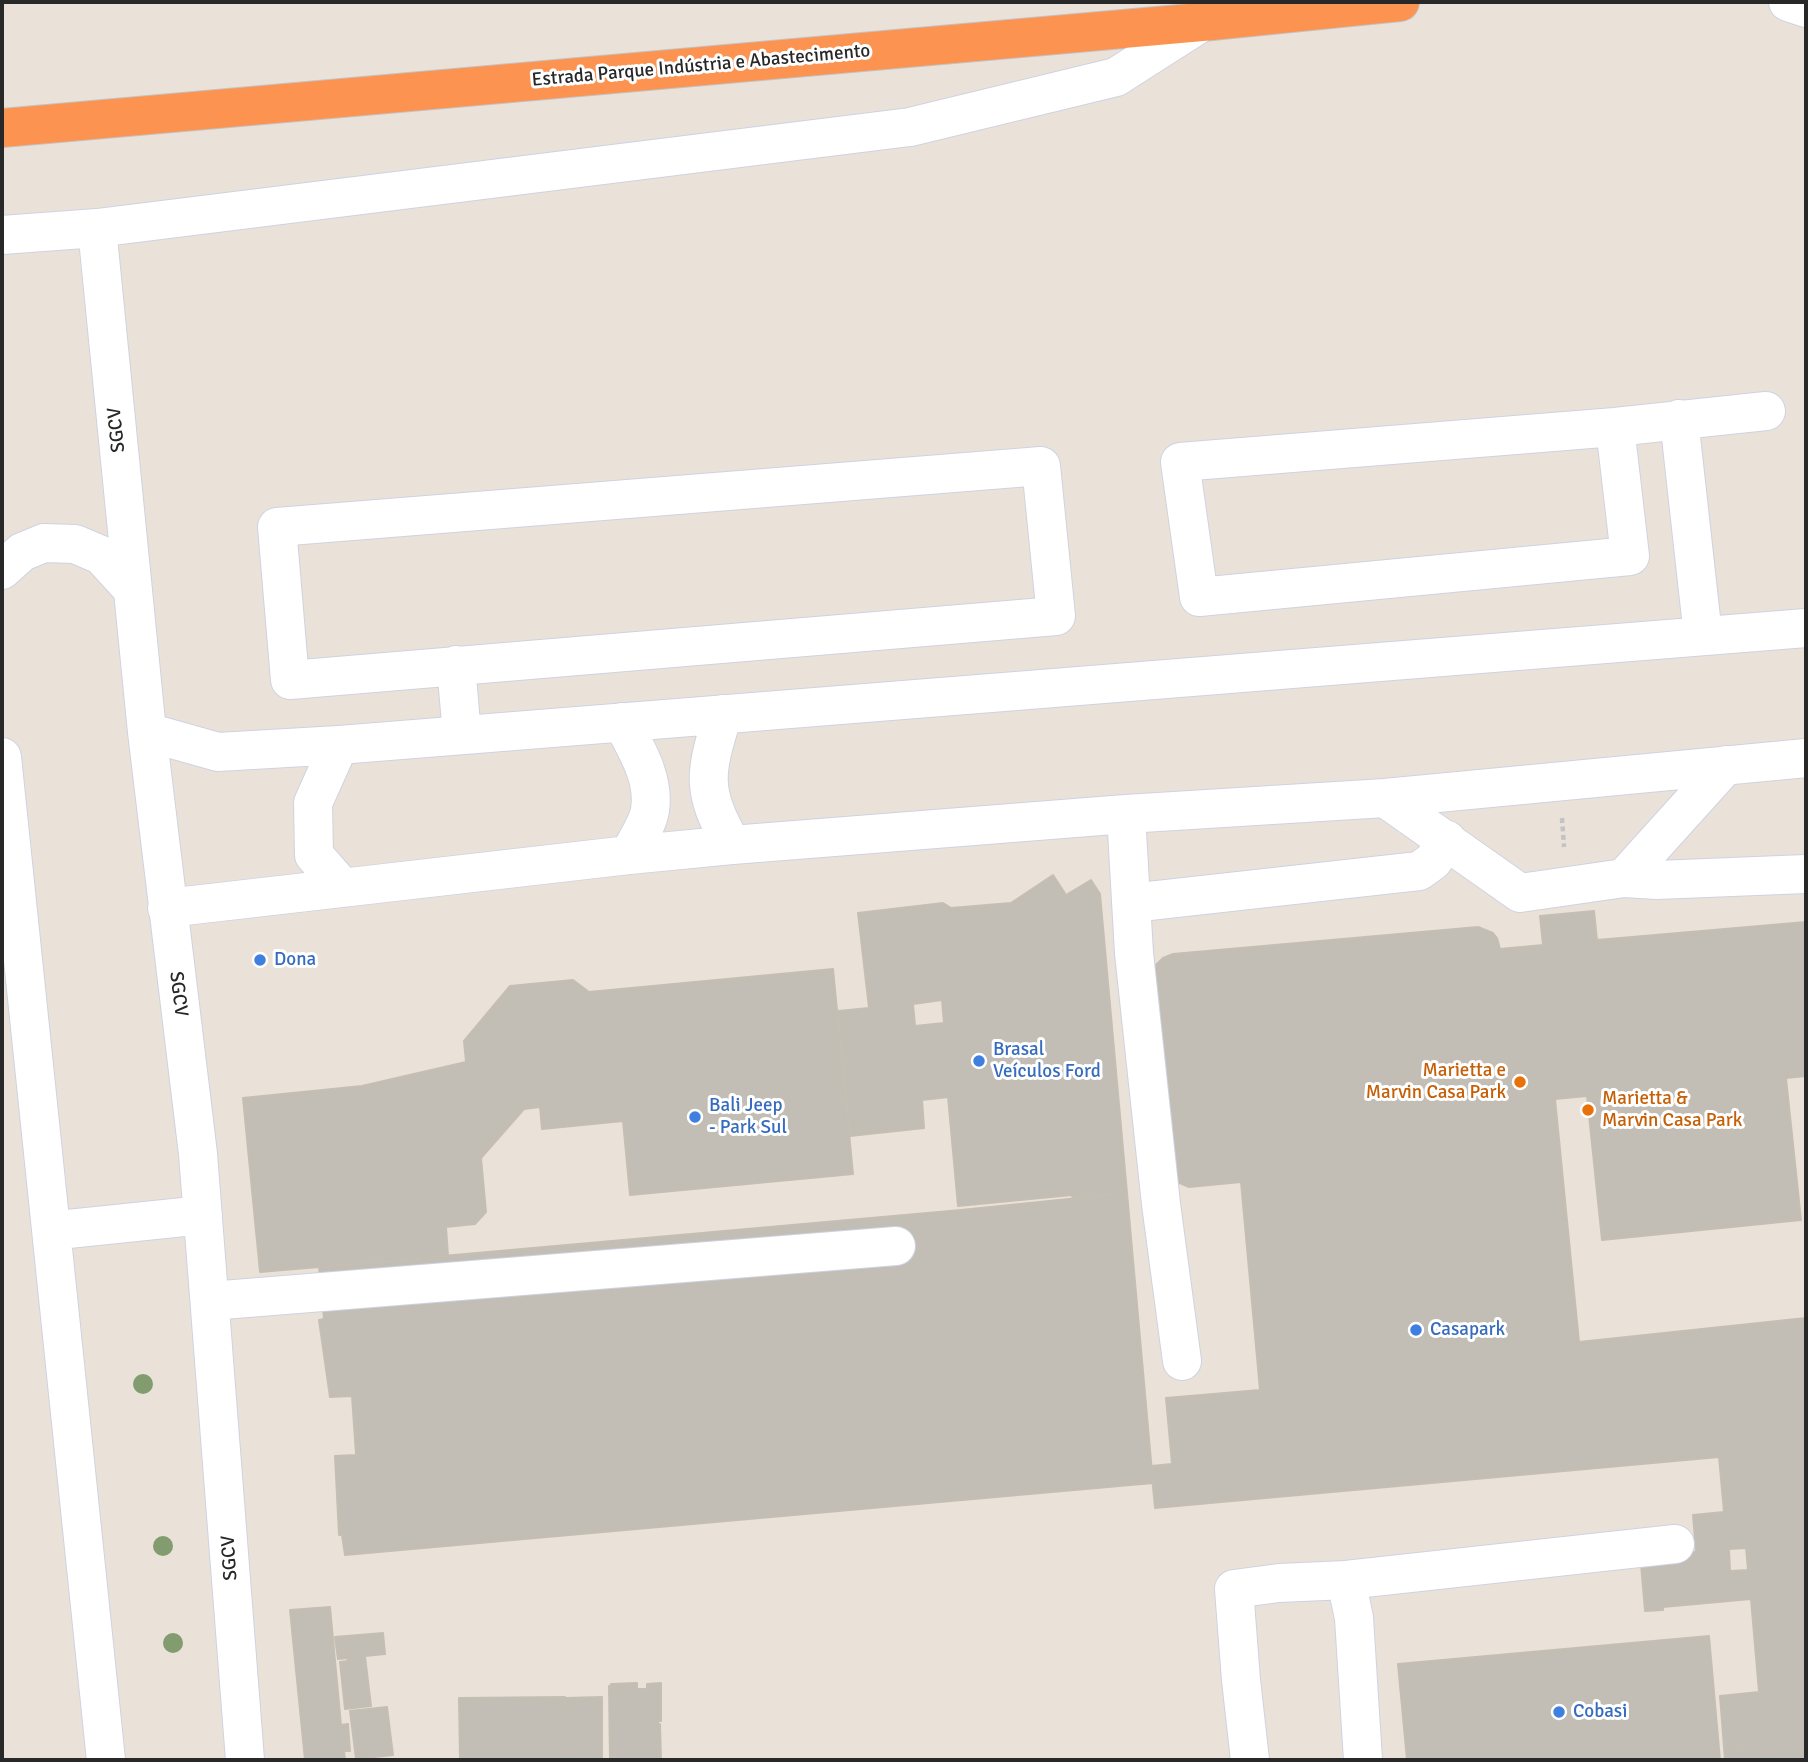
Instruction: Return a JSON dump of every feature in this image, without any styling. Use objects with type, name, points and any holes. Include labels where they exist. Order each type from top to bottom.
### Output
[{"type":"highway","points":[[1202,22],[1238,2]]},
{"type":"highway","name":"Estrada Parque Indústria e Abastecimento","points":[[2,128],[1202,22],[1400,2]]},
{"type":"street","points":[[1788,2],[1806,8]]},
{"type":"street","points":[[2,235],[97,228],[910,127],[1116,77],[1202,22]]},
{"type":"street","name":"SGCV","points":[[97,228],[147,732],[198,1154],[246,1760]]},
{"type":"street","points":[[1615,427],[1630,556],[1199,597],[1180,462],[1615,427],[1766,411]]},
{"type":"street","points":[[1679,419],[1703,636]]},
{"type":"street","points":[[1041,466],[1056,615],[456,665],[290,680],[277,527],[1041,466]]},
{"type":"street","points":[[2,570],[22,552],[44,543],[75,544],[101,555],[133,590]]},
{"type":"street","points":[[147,732],[218,752],[339,745],[1806,628]]},
{"type":"street","points":[[456,665],[462,735]]},
{"type":"street","points":[[723,714],[709,760],[707,786],[718,820],[732,845]]},
{"type":"street","points":[[622,722],[643,763],[651,788],[650,812],[629,855]]},
{"type":"street","points":[[339,745],[313,803],[314,855],[343,888]]},
{"type":"street","points":[[2,757],[10,928],[51,1228],[106,1760]]},
{"type":"street","points":[[167,908],[732,845],[1385,797],[1806,758]]},
{"type":"street","points":[[1624,878],[1726,765]]},
{"type":"street","points":[[1385,797],[1520,893],[1624,878],[1657,880],[1806,874]]},
{"type":"street","points":[[1126,814],[1134,953],[1158,1178],[1182,1361]]},
{"type":"street","points":[[1130,903],[1419,871],[1433,861],[1447,841]]},
{"type":"street","points":[[51,1228],[203,1215]]},
{"type":"street","points":[[210,1301],[896,1246]]},
{"type":"street","points":[[1250,1760],[1234,1589],[1279,1583],[1346,1580],[1675,1544]]},
{"type":"street","points":[[1346,1580],[1354,1618],[1363,1760]]},
{"type":"path","points":[[1559,781],[1568,887]]},
{"type":"building","name":"Brasal Veículos Ford","points":[[1053,875],[1066,895],[1091,880],[1100,894],[1127,1193],[1073,1199],[1072,1195],[958,1206],[948,1097],[922,1100],[924,1128],[850,1136],[838,1011],[869,1008],[858,913],[943,903],[951,908],[1011,903]],"holes":[[[942,1000],[944,1023],[915,1026],[913,1004]]]},
{"type":"building","name":"Casapark","points":[[1594,911],[1597,940],[1806,922],[1806,1076],[1786,1078],[1801,1220],[1602,1240],[1587,1096],[1555,1099],[1579,1342],[1806,1318],[1806,1760],[1764,1760],[1763,1743],[1724,1747],[1720,1696],[1759,1692],[1751,1599],[1645,1611],[1641,1564],[1658,1556],[1696,1552],[1693,1515],[1724,1512],[1719,1457],[1155,1508],[1151,1466],[1172,1464],[1166,1398],[1260,1390],[1241,1182],[1189,1187],[1175,1181],[1152,977],[1155,966],[1163,958],[1173,954],[1478,927],[1493,933],[1500,949],[1543,945],[1540,916]],"holes":[[[1746,1548],[1748,1570],[1730,1571],[1729,1549]]]},
{"type":"building","name":"Bali Jeep - Park Sul","points":[[833,969],[853,1174],[630,1195],[623,1121],[542,1129],[540,1107],[524,1109],[481,1158],[486,1212],[475,1224],[446,1227],[448,1256],[260,1272],[243,1098],[362,1086],[466,1062],[464,1041],[510,986],[573,980],[589,992]]},
{"type":"building","points":[[1127,1193],[1153,1483],[345,1555],[342,1535],[339,1535],[335,1456],[356,1455],[352,1396],[330,1397],[319,1320],[324,1319],[319,1267]]},
{"type":"building","points":[[330,1607],[341,1725],[348,1724],[350,1751],[344,1751],[345,1760],[305,1760],[290,1610]]},
{"type":"building","points":[[383,1633],[385,1654],[365,1656],[371,1706],[345,1709],[340,1662],[348,1661],[347,1658],[338,1659],[335,1637]]},
{"type":"building","name":"Cobasi","points":[[1709,1636],[1720,1760],[1407,1760],[1398,1664]]},
{"type":"building","points":[[637,1683],[637,1689],[647,1689],[647,1684],[661,1683],[661,1721],[658,1721],[658,1724],[661,1760],[610,1760],[609,1686]]},
{"type":"building","points":[[565,1697],[567,1760],[460,1760],[459,1698]]},
{"type":"building","points":[[602,1697],[602,1760],[567,1760],[565,1698]]},
{"type":"building","points":[[387,1707],[393,1755],[356,1759],[350,1711]]},
{"type":"building","points":[[1763,1743],[1764,1760],[1725,1760],[1724,1747]]},
{"type":"place","name":"Dona","points":[[260,960]]},
{"type":"place","name":"Brasal Veículos Ford","points":[[979,1061]]},
{"type":"place","name":"Marietta e Marvin Casa Park","points":[[1520,1082]]},
{"type":"place","name":"Marietta & Marvin Casa Park","points":[[1588,1110]]},
{"type":"place","name":"Bali Jeep - Park Sul","points":[[695,1117]]},
{"type":"place","name":"Casapark","points":[[1416,1330]]},
{"type":"place","name":"Cobasi","points":[[1559,1712]]}]
